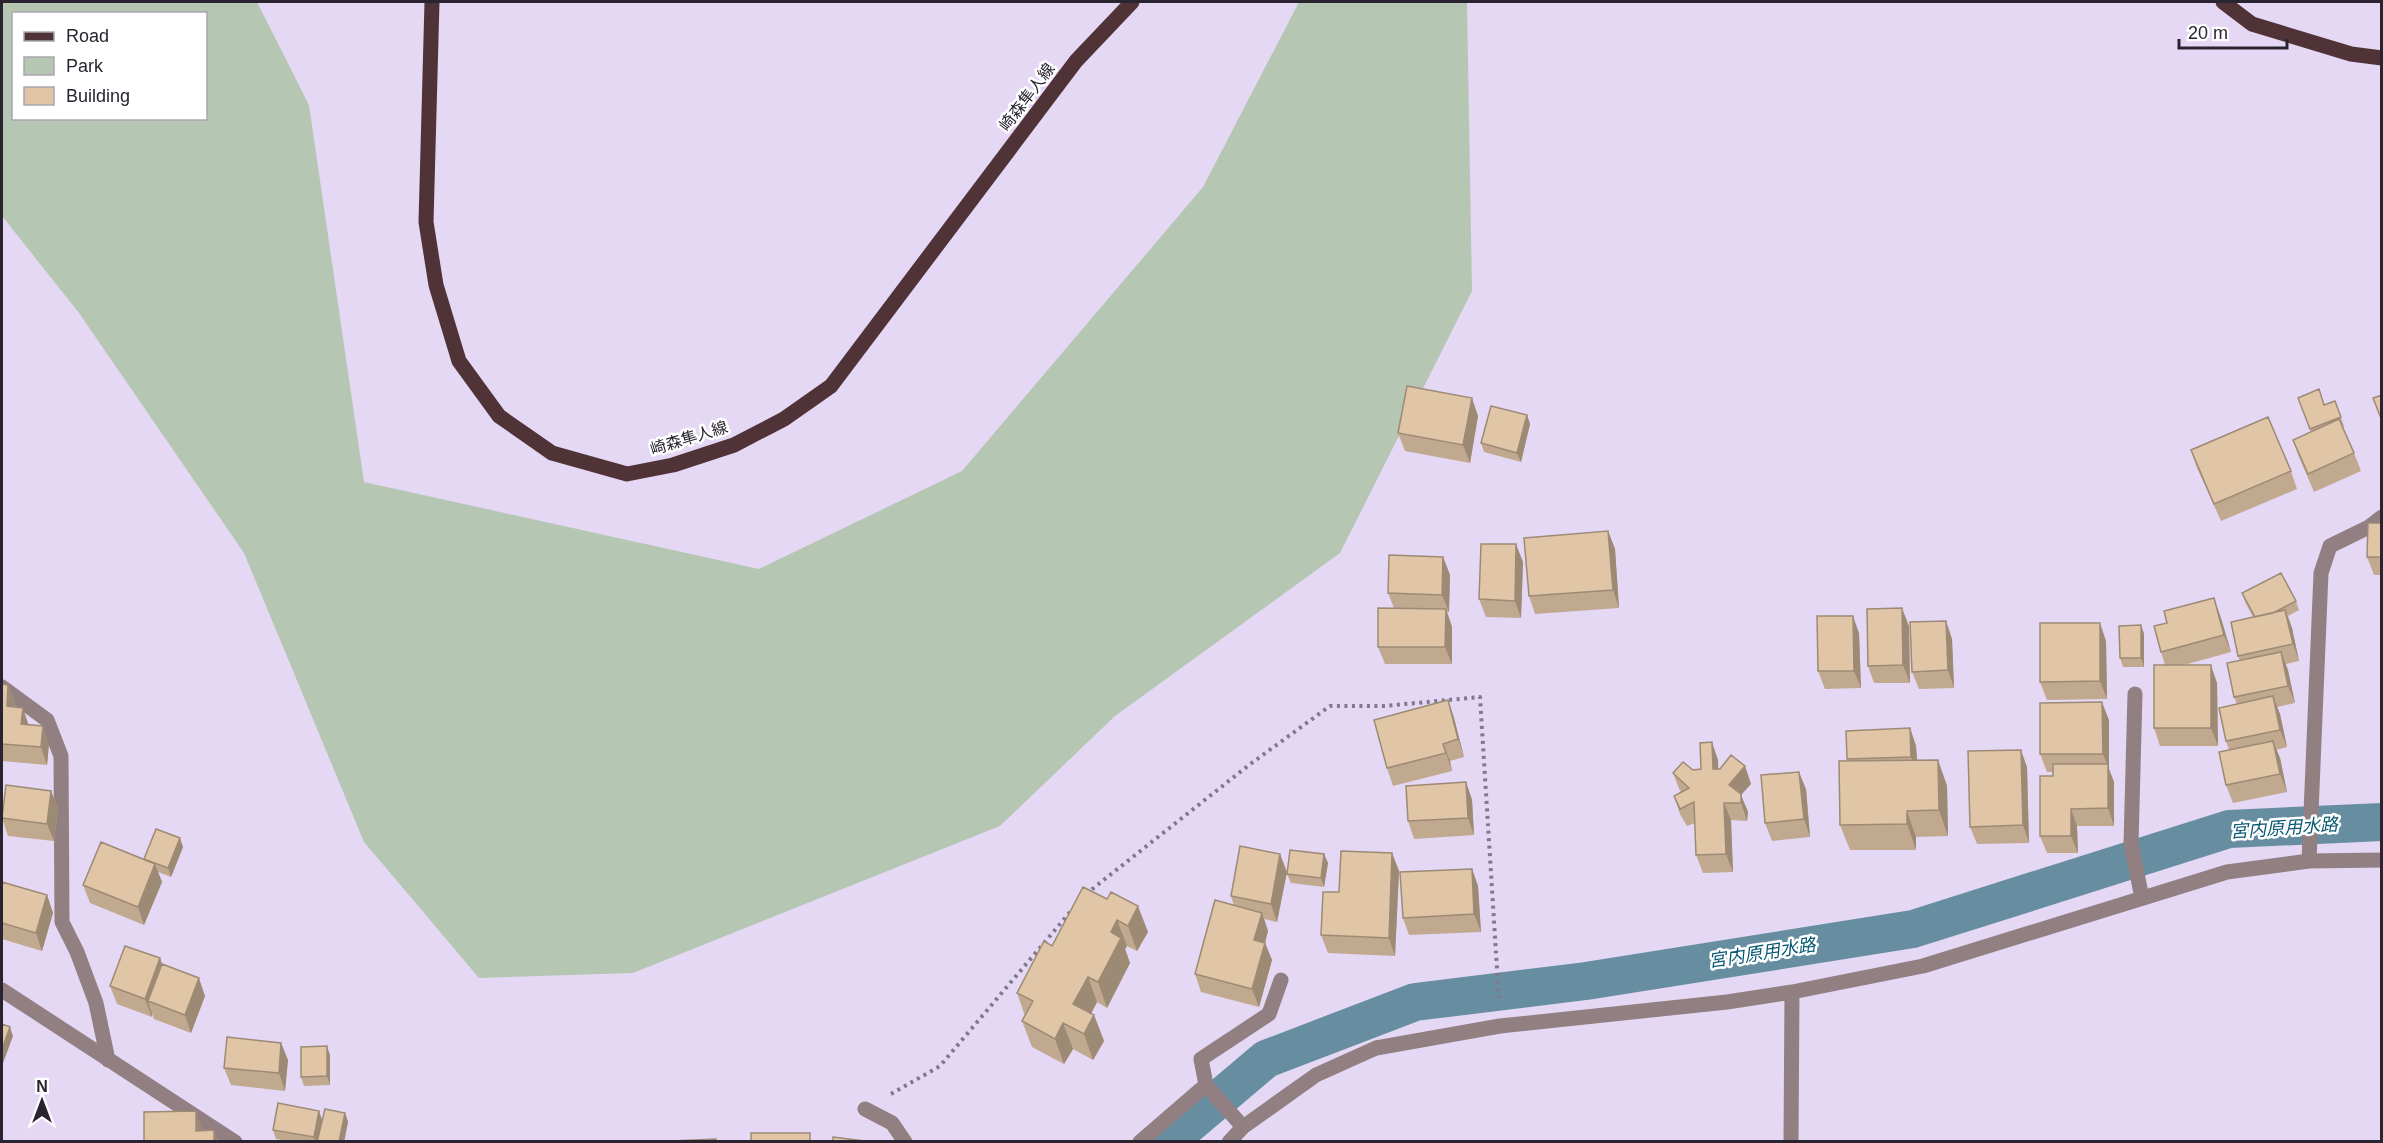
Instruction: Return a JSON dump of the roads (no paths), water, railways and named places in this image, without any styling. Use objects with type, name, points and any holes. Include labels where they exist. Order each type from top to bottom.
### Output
[{"type":"main road","name":"崎森隼人線","points":[[432,2],[426,222],[436,285],[459,361],[499,416],[552,453],[627,474],[673,465],[734,445],[784,419],[831,386],[1076,62],[1132,2]]},
{"type":"main road","points":[[2223,2],[2252,24],[2351,54],[2382,58]]},
{"type":"street","points":[[2309,861],[2322,573],[2330,546],[2369,527],[2382,517]]},
{"type":"street","points":[[2,687],[47,720],[61,756],[62,922],[77,952],[96,1004],[108,1060]]},
{"type":"street","points":[[2135,694],[2131,844],[2142,898]]},
{"type":"street","points":[[1229,1142],[1243,1127],[1316,1075],[1376,1048],[1500,1026],[1727,1002],[1792,992],[1923,966],[2228,873],[2309,861],[2382,860]]},
{"type":"street","points":[[1243,1127],[1209,1089],[1201,1059],[1269,1014],[1281,980]]},
{"type":"street","points":[[2,990],[235,1142]]},
{"type":"street","points":[[1791,1142],[1792,992]]},
{"type":"street","points":[[1140,1142],[1209,1089]]},
{"type":"street","points":[[864,1109],[892,1123],[905,1142]]},
{"type":"waterway","name":"宮内原用水路","points":[[1168,1142],[1266,1059],[1415,1002],[1586,981],[1913,929],[2229,829],[2382,822]]}]
